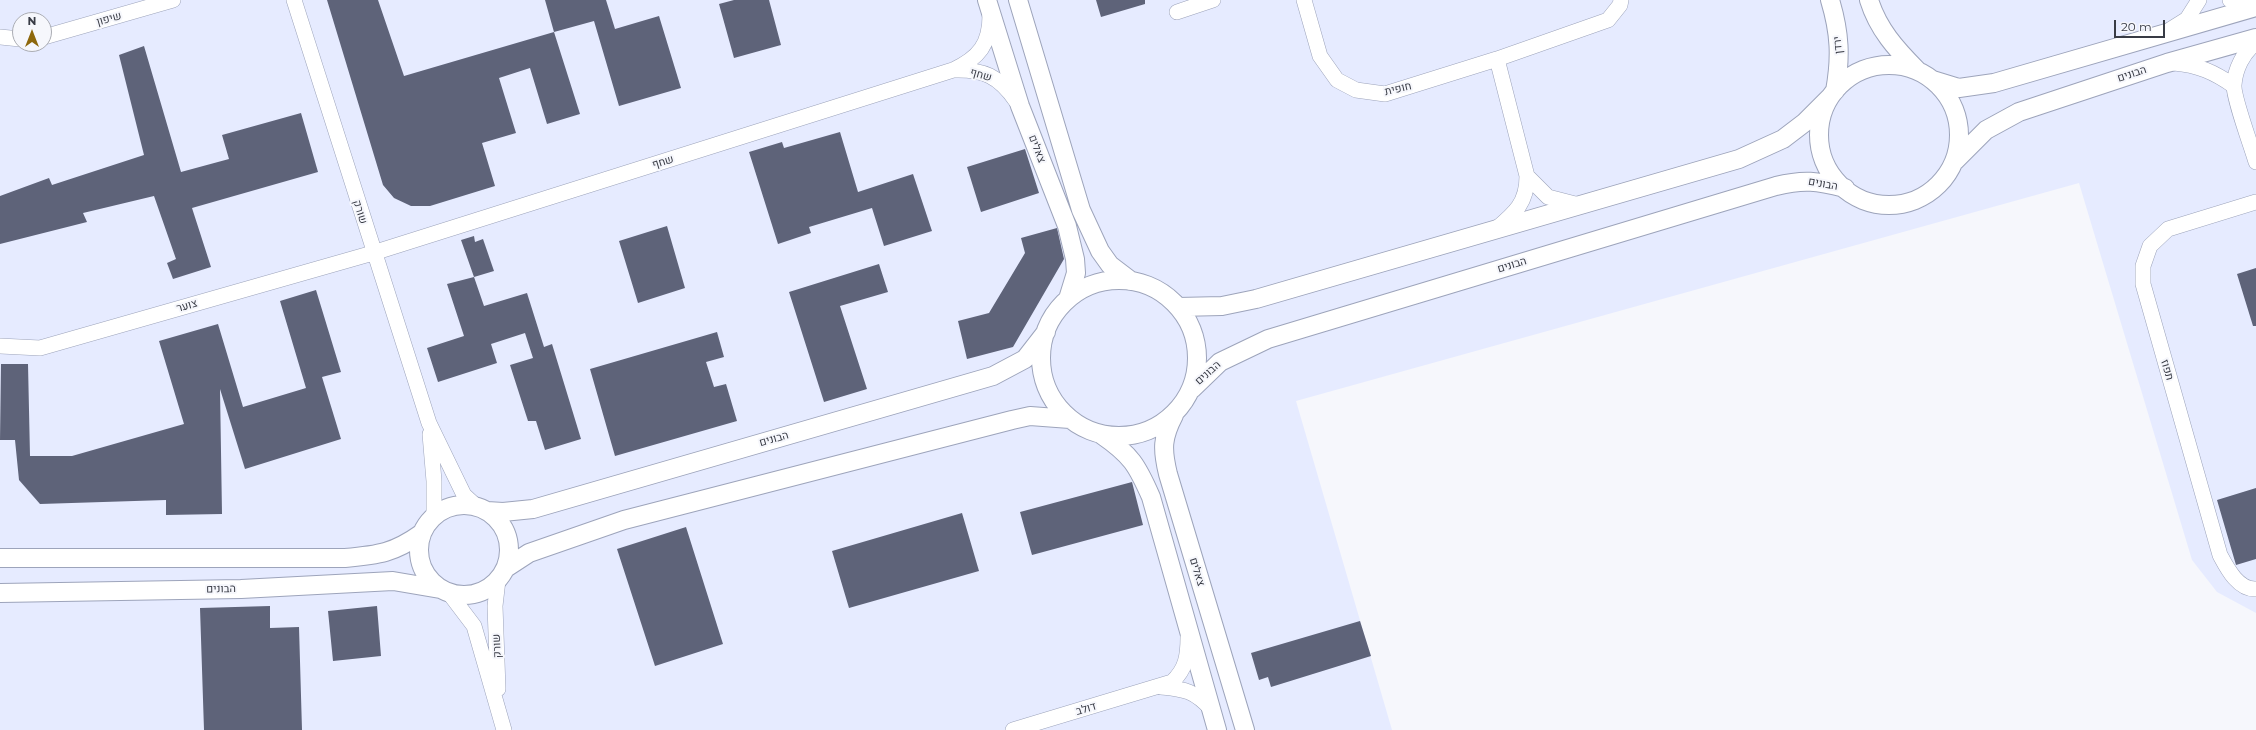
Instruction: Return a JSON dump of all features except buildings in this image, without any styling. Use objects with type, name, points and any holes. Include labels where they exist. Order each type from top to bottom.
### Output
[{"type":"street","name":"שיפון","points":[[52,35],[173,0]]},
{"type":"street","name":"שורק","points":[[294,0],[373,253],[429,423],[464,495],[482,509]]},
{"type":"street","points":[[1018,0],[1081,210],[1106,261],[1131,281]]},
{"type":"street","points":[[1177,12],[1213,0]]},
{"type":"street","name":"חופית","points":[[1304,0],[1320,56],[1337,80],[1356,90],[1385,94],[1497,59],[1608,20],[1620,5],[1621,0]]},
{"type":"street","name":"ירדן","points":[[1830,0],[1840,52],[1840,65],[1833,94]]},
{"type":"street","points":[[1833,94],[1821,120],[1819,134],[1821,151],[1832,175],[1845,188],[1861,199],[1875,203],[1892,204],[1907,202],[1926,194],[1939,184],[1954,162],[1958,146],[1958,120],[1952,104],[1940,87],[1924,75],[1893,46],[1875,17],[1869,0]]},
{"type":"street","points":[[2166,32],[2187,19],[2198,0]]},
{"type":"street","points":[[2230,0],[2256,2]]},
{"type":"street","name":"שחף","points":[[373,253],[953,70],[974,58],[983,46],[990,32],[988,5]]},
{"type":"street","name":"צאלים","points":[[988,5],[1020,106],[1067,226],[1072,245],[1076,273],[1068,299]]},
{"type":"street","points":[[1178,307],[1222,306],[1256,299],[1492,232],[1579,205],[1739,159],[1783,139],[1804,123],[1833,94],[1856,74],[1871,67],[1885,65],[1902,66],[1959,88],[1994,83],[2256,7]]},
{"type":"street","points":[[0,37],[12,38]]},
{"type":"street","name":"הבונים","points":[[1954,162],[1986,130],[2019,112],[2167,63],[2256,38]]},
{"type":"street","points":[[2256,43],[2250,47],[2242,59],[2234,86],[2256,162]]},
{"type":"street","points":[[1492,232],[1511,216],[1521,204],[1526,195],[1528,176],[1497,59]]},
{"type":"street","points":[[2167,63],[2191,64],[2207,69],[2234,86]]},
{"type":"street","name":"שחף","points":[[953,70],[971,70],[994,77],[1002,83],[1020,106]]},
{"type":"street","points":[[1528,176],[1548,197],[1579,205]]},
{"type":"street","name":"הבונים","points":[[1192,389],[1220,362],[1268,339],[1776,186],[1805,180],[1845,188]]},
{"type":"street","name":"תפוז","points":[[2256,202],[2168,229],[2150,246],[2144,266],[2143,284],[2220,555],[2233,578],[2252,589],[2256,589]]},
{"type":"street","name":"צוער","points":[[0,346],[40,348],[373,253]]},
{"type":"street","points":[[1100,434],[1120,436],[1140,434],[1159,426],[1175,414],[1192,389],[1197,368],[1197,346],[1190,325],[1178,307],[1165,295],[1148,286],[1131,281],[1108,281],[1094,285],[1068,299],[1051,320],[1046,332],[1041,351],[1042,370],[1047,388],[1070,419],[1084,428],[1100,434],[1124,451],[1134,462],[1143,477],[1151,497],[1217,730]]},
{"type":"street","name":"הבונים","points":[[482,509],[503,512],[533,510],[993,376],[1024,358],[1046,332]]},
{"type":"street","name":"צאלים","points":[[1175,414],[1165,431],[1164,457],[1245,730]]},
{"type":"street","points":[[502,574],[510,556],[509,543],[505,531],[498,520],[482,509],[458,505],[445,509],[434,516],[422,533],[418,546],[422,568],[427,578],[444,591],[464,596],[476,594],[487,590],[502,574],[529,553],[624,520],[1012,420],[1030,416],[1070,419]]},
{"type":"street","name":"שורק","points":[[429,423],[434,481],[434,516]]},
{"type":"street","points":[[0,558],[345,558],[370,556],[390,552],[403,547],[422,533]]},
{"type":"street","name":"שורק","points":[[499,712],[495,606],[502,574]]},
{"type":"street","name":"הבונים","points":[[0,593],[248,588],[393,581],[444,591]]},
{"type":"street","name":"שורק","points":[[444,591],[474,626],[504,730]]},
{"type":"street","name":"דולב","points":[[1013,730],[1160,687],[1172,682],[1180,674],[1187,662],[1188,630]]},
{"type":"street","name":"דולב","points":[[1160,687],[1179,689],[1201,697],[1212,710]]},
{"type":"shaded area","points":[[0,0],[2256,0],[2256,613],[2217,592],[2192,560],[2079,183],[1296,401],[1392,730],[0,730]]}]
